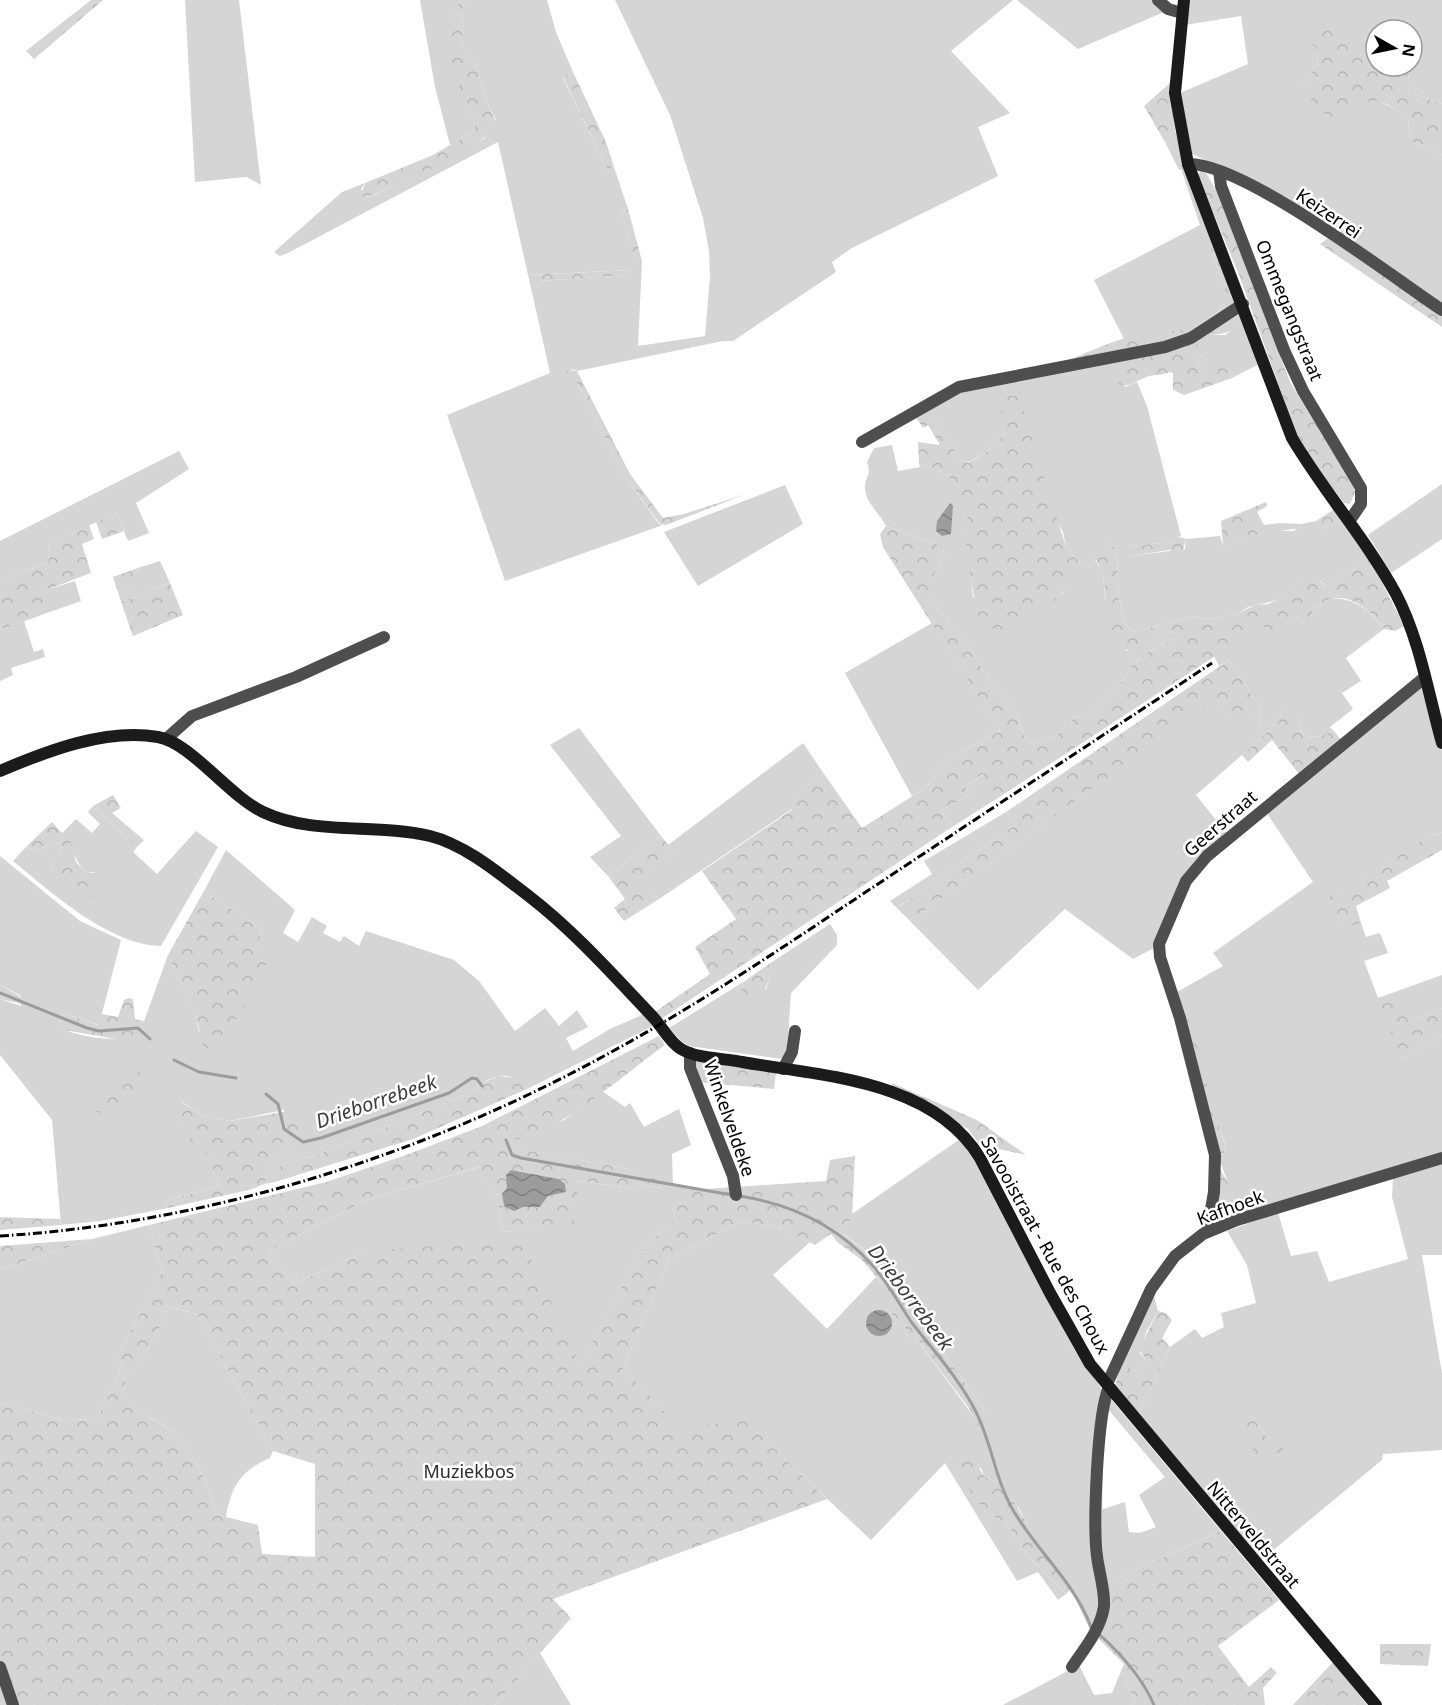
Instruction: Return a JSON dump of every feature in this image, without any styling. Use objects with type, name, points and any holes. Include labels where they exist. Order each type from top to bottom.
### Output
[{"type":"main road","points":[[1183,6],[1175,93],[1188,164],[1292,438],[1320,482],[1350,520],[1396,594],[1409,621],[1442,743]]},
{"type":"main road","points":[[0,771],[31,758],[91,741],[146,736],[166,738]]},
{"type":"main road","name":"Savooistraat - Rue des Choux","points":[[166,738],[243,801],[265,813],[300,823],[428,836],[450,843],[489,868],[543,908],[653,1017],[678,1047],[690,1053],[886,1089],[925,1107],[966,1137],[984,1164],[1075,1340],[1108,1386]]},
{"type":"main road","name":"Nitterveldstraat","points":[[1108,1386],[1376,1705]]},
{"type":"street","points":[[1158,0],[1168,9],[1183,6]]},
{"type":"street","name":"Keizerrei","points":[[1188,164],[1203,165],[1266,192],[1442,310]]},
{"type":"street","name":"Ommegangstraat","points":[[1219,171],[1221,186],[1284,350],[1303,391],[1361,488],[1361,504],[1350,520]]},
{"type":"street","points":[[862,442],[959,387],[1165,347],[1191,338],[1243,304]]},
{"type":"street","points":[[166,738],[192,716],[296,677],[384,637]]},
{"type":"street","name":"Geerstraat","points":[[1207,1232],[1214,1192],[1215,1155],[1180,1018],[1160,957],[1159,944],[1167,923],[1186,881],[1207,856],[1424,678]]},
{"type":"street","points":[[783,1069],[792,1052],[795,1031]]},
{"type":"street","name":"Winkelveldeke","points":[[690,1053],[690,1068],[733,1176],[736,1195]]},
{"type":"street","name":"Kafhoek","points":[[1108,1386],[1117,1358],[1151,1289],[1175,1256],[1207,1232],[1442,1158]]},
{"type":"street","points":[[1072,1667],[1094,1633],[1104,1606],[1097,1557],[1096,1521],[1101,1432],[1108,1386]]},
{"type":"street","points":[[0,1667],[13,1705]]},
{"type":"green space","points":[[91,0],[103,0],[34,59],[26,51]]},
{"type":"green space","points":[[185,0],[239,0],[261,185],[247,177],[195,182]]},
{"type":"green space","points":[[420,0],[460,0],[448,22],[465,98],[475,121],[474,131],[450,145],[435,87]]},
{"type":"green space","points":[[460,0],[470,0],[464,5],[460,15],[464,21],[461,44],[476,65],[486,101],[498,126],[484,138],[452,158],[366,198],[361,195],[365,183],[433,155],[474,131],[475,121],[450,62],[446,37],[447,25]]},
{"type":"green space","points":[[470,0],[547,0],[556,32],[573,72],[563,78],[608,171],[614,167],[628,209],[622,212],[636,261],[642,261],[638,346],[705,336],[710,277],[709,251],[703,218],[670,115],[615,0],[1013,0],[951,51],[1010,113],[978,127],[998,176],[850,249],[832,262],[836,272],[733,341],[723,341],[577,371],[572,369],[568,375],[573,377],[577,383],[625,476],[659,524],[663,525],[505,581],[447,415],[550,373],[531,288],[538,286],[537,281],[629,275],[630,270],[528,275],[498,142],[288,253],[280,256],[274,252],[342,192],[365,183],[361,189],[367,198],[430,169],[485,138],[496,120],[486,101],[476,65],[461,44],[464,21],[460,15],[464,5]]},
{"type":"green space","points":[[1017,0],[1155,0],[1164,12],[1078,49]]},
{"type":"green space","points":[[1189,0],[1442,0],[1442,104],[1415,94],[1409,78],[1424,78],[1424,18],[1364,18],[1364,40],[1342,37],[1333,31],[1316,46],[1318,61],[1302,90],[1353,105],[1374,99],[1398,110],[1408,119],[1410,141],[1442,155],[1442,305],[1253,182],[1190,153],[1180,93],[1248,64],[1241,16],[1185,25]]},
{"type":"green space","points":[[1321,22],[1342,36],[1364,39],[1364,78],[1409,78],[1415,94],[1442,104],[1442,155],[1410,141],[1408,119],[1399,111],[1381,102],[1364,102],[1337,118],[1324,113],[1302,90],[1318,61],[1316,46],[1310,44],[1305,33],[1310,23]]},
{"type":"green space","points":[[573,72],[606,142],[614,167],[608,171],[563,77]]},
{"type":"green space","points":[[1170,83],[1175,130],[1165,142],[1144,106]]},
{"type":"green space","points":[[1175,130],[1182,156],[1217,244],[1211,251],[1225,286],[1225,305],[1215,315],[1191,327],[1165,334],[1124,339],[1094,280],[1200,225],[1181,169],[1179,170],[1165,142]]},
{"type":"green space","points":[[1200,171],[1205,171],[1217,192],[1290,382],[1353,485],[1355,492],[1350,504],[1344,503],[1313,464],[1296,433],[1239,275],[1198,176]]},
{"type":"green space","points":[[628,209],[642,261],[636,262],[622,212]]},
{"type":"green space","points":[[1328,238],[1442,313],[1442,327],[1320,244]]},
{"type":"green space","points":[[1213,244],[1234,302],[1228,321],[1241,313],[1243,321],[1238,325],[1220,334],[1066,361],[1122,339],[1190,328],[1215,316],[1225,305],[1225,286],[1211,251]]},
{"type":"green space","points":[[631,270],[630,275],[538,281],[539,286],[531,288],[528,275]]},
{"type":"green space","points":[[1243,321],[1259,364],[1232,378],[1229,371],[1204,371],[1198,358],[1208,352],[1189,343],[1204,335],[1225,335]]},
{"type":"green space","points":[[1189,343],[1209,347],[1208,352],[1198,358],[1204,371],[1221,367],[1229,371],[1232,378],[1184,395],[1173,390],[1173,373],[1169,372],[1149,376],[1131,384],[1119,385],[1111,360]]},
{"type":"green space","points":[[1111,360],[1125,387],[1137,382],[1147,406],[1181,536],[1176,537],[1176,542],[1129,546],[1131,556],[1185,549],[1186,539],[1220,536],[1223,546],[1236,543],[1244,536],[1274,531],[1294,531],[1302,524],[1316,521],[1321,529],[1343,518],[1370,559],[1327,586],[1320,581],[1300,582],[1278,600],[1248,607],[1239,613],[1214,619],[1190,617],[1133,632],[1123,618],[1117,551],[1109,543],[1095,560],[1103,570],[1105,598],[1126,651],[1175,632],[1177,637],[1147,653],[1132,665],[1120,685],[1091,712],[1074,718],[1054,738],[1032,744],[1026,741],[1014,708],[995,689],[967,645],[930,599],[930,582],[945,555],[941,546],[886,526],[866,494],[865,485],[869,470],[867,462],[874,448],[892,445],[898,471],[920,467],[919,464],[939,471],[955,483],[961,491],[968,511],[967,539],[973,597],[1020,622],[1063,593],[1081,565],[1066,547],[1063,532],[1007,424],[1007,432],[986,452],[967,463],[960,460],[929,407],[967,389],[1041,377]]},
{"type":"green space","points":[[567,370],[577,371],[630,474],[663,518],[684,514],[746,494],[666,525],[660,524],[625,476],[577,383],[566,373]]},
{"type":"green space","points":[[1005,396],[1019,396],[1066,547],[1081,565],[1070,585],[1050,605],[1026,621],[1001,629],[981,627],[968,562],[966,540],[968,524],[964,500],[960,491],[947,476],[919,464],[918,442],[940,445],[928,425],[923,428],[914,415],[929,407],[960,460],[968,463],[986,452],[1007,432],[1007,424],[997,403]]},
{"type":"green space","points":[[179,451],[189,469],[136,503],[149,533],[128,541],[117,513],[50,543],[48,563],[0,580],[0,541]]},
{"type":"green space","points":[[1442,484],[1442,539],[1391,573],[1368,535]]},
{"type":"green space","points":[[785,485],[803,524],[698,586],[664,532]]},
{"type":"green space","points":[[1266,502],[1267,506],[1257,512],[1264,525],[1302,524],[1301,528],[1244,536],[1236,543],[1223,547],[1221,521]]},
{"type":"green space","points":[[1336,508],[1343,518],[1321,529],[1316,521]]},
{"type":"green space","points":[[117,513],[124,531],[102,539],[96,522]]},
{"type":"green space","points":[[89,525],[94,539],[82,544],[91,573],[41,592],[47,613],[0,630],[0,580],[48,563],[50,543]]},
{"type":"green space","points":[[886,526],[941,546],[945,555],[930,582],[930,599],[967,645],[995,689],[1014,708],[1026,741],[1032,744],[1054,738],[1074,718],[1091,712],[1120,685],[1132,665],[1147,653],[1177,637],[1175,632],[1133,649],[1124,649],[1117,643],[1109,621],[1102,570],[1092,553],[1109,543],[1117,551],[1123,618],[1133,632],[1190,617],[1214,619],[1239,613],[1255,605],[1268,604],[1278,600],[1308,575],[1327,586],[1370,559],[1404,626],[1395,631],[1384,629],[1362,606],[1348,599],[1332,598],[1312,611],[1317,622],[1314,626],[1304,624],[1296,617],[1274,631],[1261,626],[998,798],[983,774],[965,787],[970,794],[941,811],[952,827],[661,1019],[655,1012],[710,974],[695,947],[736,919],[702,871],[792,810],[786,799],[824,774],[862,828],[927,787],[945,761],[1000,731],[883,547],[880,534]]},
{"type":"green space","points":[[1176,536],[1186,539],[1182,554],[1169,550],[1131,556],[1124,550],[1129,546],[1175,542]]},
{"type":"green space","points":[[160,561],[170,583],[121,602],[118,592],[142,584],[138,568]]},
{"type":"green space","points":[[138,568],[143,584],[118,592],[113,577]]},
{"type":"green space","points":[[75,581],[81,601],[47,613],[40,592]]},
{"type":"green space","points":[[170,583],[183,615],[133,636],[121,602]]},
{"type":"green space","points":[[1330,598],[1347,600],[1361,606],[1384,629],[1346,658],[1361,681],[1342,693],[1353,709],[1330,727],[1333,730],[1318,737],[1302,734],[1299,719],[1283,711],[1277,725],[1266,724],[1259,713],[1262,711],[1229,660],[1219,666],[1214,656],[1261,625],[1274,630],[1296,617],[1304,624],[1312,611]]},
{"type":"green space","points":[[24,621],[34,652],[43,649],[45,657],[11,668],[13,675],[0,681],[0,630]]},
{"type":"green space","points":[[932,623],[1000,731],[945,761],[927,787],[912,796],[845,673]]},
{"type":"green space","points":[[1229,660],[1262,711],[1259,713],[1267,724],[1277,725],[1283,711],[1289,710],[1299,719],[1302,734],[1318,736],[1333,730],[1342,741],[1300,775],[1272,740],[1248,762],[1242,755],[1266,734],[1254,717],[1246,723],[1228,719],[1216,699],[910,921],[897,908],[1015,825],[1006,812]]},
{"type":"green space","points":[[1422,685],[1442,751],[1442,832],[1436,836],[1434,834],[1331,896],[1341,929],[1361,923],[1366,937],[1380,933],[1388,953],[1364,961],[1378,998],[1442,975],[1442,1008],[1410,1022],[1401,1060],[1442,1035],[1442,1152],[1293,1200],[1233,1211],[1228,1207],[1228,1183],[1218,1156],[1224,1153],[1225,1144],[1183,1020],[1177,992],[1223,966],[1213,953],[1313,882],[1266,812]]},
{"type":"green space","points":[[1216,698],[1228,719],[1254,717],[1266,734],[1196,795],[1228,835],[1196,859],[1183,879],[1156,947],[1133,959],[1065,909],[978,990],[910,921]]},
{"type":"green space","points":[[579,728],[661,836],[608,876],[590,857],[621,836],[550,745]]},
{"type":"green space","points":[[803,743],[824,774],[787,799],[792,809],[659,899],[640,878],[674,851],[668,845]]},
{"type":"green space","points":[[984,774],[998,798],[952,827],[941,811],[970,794],[965,787]]},
{"type":"green space","points":[[113,795],[121,808],[112,813],[144,840],[136,848],[93,806]]},
{"type":"green space","points":[[93,806],[136,848],[133,852],[157,874],[196,831],[218,847],[161,946],[121,937],[101,927],[63,901],[13,861],[26,847],[35,850],[59,843],[62,848],[51,870],[66,891],[95,872],[86,872],[62,833],[76,819],[92,833],[100,824],[88,812]]},
{"type":"green space","points":[[1006,812],[1015,825],[897,908],[890,901],[932,874],[924,861]]},
{"type":"green space","points":[[52,822],[71,843],[76,862],[86,872],[104,874],[106,878],[88,906],[76,900],[66,891],[51,870],[62,848],[59,843],[35,850],[26,847]]},
{"type":"green space","points":[[1442,832],[1442,850],[1387,881],[1390,888],[1356,906],[1361,923],[1341,930],[1330,896],[1433,834],[1436,836]]},
{"type":"green space","points":[[661,836],[674,851],[641,878],[659,899],[624,921],[614,908],[625,899],[608,876]]},
{"type":"green space","points":[[226,850],[295,910],[283,933],[298,942],[312,917],[327,926],[323,933],[340,942],[344,936],[359,946],[366,931],[454,960],[479,981],[515,1031],[545,1008],[559,1026],[577,1010],[588,1027],[566,1038],[573,1051],[610,1029],[644,1014],[653,1026],[527,1089],[509,1076],[491,1079],[477,1085],[479,1089],[315,1156],[284,1164],[279,1169],[275,1182],[265,1184],[275,1161],[296,1146],[284,1110],[230,1121],[204,1116],[182,1102],[182,1125],[206,1153],[219,1186],[165,1201],[168,1208],[100,1221],[61,1225],[52,1120],[0,1055],[0,999],[21,1006],[21,996],[0,984],[0,856],[80,921],[121,940],[99,1025],[63,1013],[58,1028],[88,1036],[119,1039],[139,1035],[168,955],[196,1015],[199,1032],[256,946],[263,930],[204,891]]},
{"type":"green space","points":[[204,891],[263,930],[256,946],[270,957],[217,1055],[204,1050],[196,1015],[168,955]]},
{"type":"green space","points":[[830,924],[837,935],[837,945],[791,993],[787,1051],[782,1059],[689,1046],[669,1028],[745,981],[741,989],[766,989],[769,980],[775,975],[769,964]]},
{"type":"green space","points":[[769,964],[775,975],[769,980],[761,997],[747,996],[741,989],[745,981]]},
{"type":"green space","points":[[0,984],[27,1001],[27,1005],[0,999]]},
{"type":"green space","points":[[133,999],[135,1019],[144,1021],[140,1035],[122,1040],[58,1029],[63,1013],[98,1025],[102,1014],[118,1017],[124,1000]]},
{"type":"green space","points":[[1398,999],[1410,1022],[1442,1008],[1442,1035],[1401,1060],[1381,1005]]},
{"type":"green space","points":[[1183,1020],[1193,1021],[1209,1093],[1225,1145],[1224,1153],[1218,1156]]},
{"type":"green space","name":"Muziekbos","points":[[659,1036],[665,1045],[566,1118],[545,1130],[526,1137],[510,1139],[514,1148],[640,1171],[663,1179],[662,1188],[641,1185],[631,1188],[578,1181],[574,1226],[502,1232],[498,1204],[514,1210],[523,1207],[540,1207],[548,1196],[566,1192],[559,1179],[511,1170],[506,1175],[508,1188],[502,1194],[494,1195],[479,1167],[369,1199],[268,1251],[293,1284],[368,1251],[522,1239],[580,1365],[643,1247],[674,1221],[672,1183],[705,1189],[826,1181],[830,1160],[855,1156],[852,1219],[815,1245],[783,1228],[741,1221],[669,1259],[623,1368],[681,1429],[744,1420],[827,1499],[553,1599],[571,1618],[495,1705],[0,1705],[0,1402],[63,1420],[96,1419],[116,1383],[121,1364],[115,1361],[162,1272],[149,1225],[326,1182],[482,1126]],"holes":[[[170,1307],[197,1314],[273,1451],[315,1464],[315,1557],[262,1554],[258,1525],[218,1515],[202,1474],[191,1454],[177,1436],[164,1425],[135,1408],[122,1394],[129,1369],[136,1372]]]},
{"type":"green space","points":[[695,1060],[776,1073],[774,1089],[698,1082],[694,1070]]},
{"type":"green space","points":[[138,1072],[144,1073],[143,1078],[127,1096],[101,1113],[93,1110],[90,1102]]},
{"type":"green space","points":[[499,1076],[517,1078],[527,1089],[413,1139],[275,1182],[279,1168],[289,1161],[315,1156],[479,1089],[477,1085]]},
{"type":"green space","points":[[892,1083],[977,1120],[1026,1155],[980,1145],[968,1129],[892,1088]]},
{"type":"green space","points":[[602,1091],[625,1107],[630,1103],[644,1127],[679,1109],[691,1145],[672,1154],[674,1221],[643,1247],[580,1366],[368,1251],[293,1284],[268,1251],[369,1199],[480,1167],[494,1195],[502,1194],[504,1206],[498,1205],[502,1232],[574,1225],[577,1181],[631,1188],[641,1185],[662,1188],[640,1171],[513,1148],[509,1138],[564,1120]]},
{"type":"green space","points":[[181,1102],[204,1116],[230,1121],[294,1110],[299,1128],[296,1146],[275,1161],[265,1184],[249,1190],[168,1208],[165,1201],[219,1186],[206,1153],[192,1143],[182,1125]]},
{"type":"green space","points":[[960,1139],[967,1145],[1074,1349],[1104,1392],[1101,1604],[1091,1632],[1071,1589],[1031,1532],[1020,1510],[1001,1484],[985,1477],[981,1468],[957,1466],[984,1511],[1006,1523],[1031,1559],[1066,1594],[1058,1600],[1038,1572],[1017,1581],[945,1463],[871,1540],[744,1421],[681,1430],[623,1368],[669,1259],[741,1221],[783,1228],[810,1242],[773,1275],[827,1329],[876,1277],[895,1298],[887,1309],[905,1327],[908,1342],[915,1337],[974,1417],[989,1416],[925,1327],[902,1287],[882,1263],[844,1234],[837,1242],[831,1233],[852,1219],[852,1214]]},
{"type":"green space","points":[[1442,1163],[1442,1255],[1422,1255],[1442,1374],[1442,1450],[1383,1454],[1382,1460],[1271,1552],[1221,1495],[1212,1503],[1138,1415],[1170,1347],[1195,1329],[1202,1338],[1224,1327],[1221,1313],[1256,1303],[1247,1265],[1227,1231],[1278,1213],[1291,1256],[1317,1251],[1329,1282],[1408,1259],[1392,1197],[1393,1177]],"holes":[[[1254,1417],[1267,1438],[1283,1446],[1243,1436]]]},
{"type":"green space","points":[[1220,1169],[1228,1183],[1228,1207],[1232,1211],[1292,1197],[1218,1223],[1213,1214]]},
{"type":"green space","points":[[0,1217],[60,1219],[61,1225],[0,1230]]},
{"type":"green space","points":[[149,1225],[162,1272],[115,1361],[121,1364],[116,1383],[96,1419],[63,1420],[0,1402],[0,1270],[92,1239]]},
{"type":"green space","points":[[843,1234],[882,1263],[902,1287],[925,1327],[989,1416],[977,1426],[973,1426],[974,1417],[968,1407],[915,1337],[908,1343],[905,1327],[886,1308],[894,1298],[862,1260],[837,1242]]},
{"type":"green space","points":[[92,1239],[0,1270],[0,1246]]},
{"type":"green space","points":[[1154,1296],[1158,1311],[1146,1332],[1140,1353],[1146,1360],[1138,1375],[1122,1363]]},
{"type":"green space","points":[[170,1307],[197,1314],[273,1451],[270,1458],[252,1468],[234,1488],[226,1517],[218,1515],[202,1474],[191,1454],[177,1436],[164,1425],[134,1408],[122,1394],[129,1368],[136,1371]]},
{"type":"green space","points":[[1158,1311],[1166,1313],[1172,1320],[1162,1338],[1170,1347],[1138,1415],[1115,1385],[1122,1363],[1138,1374],[1146,1360],[1139,1349]]},
{"type":"green space","points":[[1109,1397],[1221,1531],[1105,1584],[1100,1510],[1125,1502],[1129,1532],[1140,1533],[1156,1527],[1139,1495],[1165,1477],[1107,1408]]},
{"type":"green space","points":[[1254,1417],[1267,1438],[1284,1445],[1282,1452],[1263,1462],[1243,1436],[1243,1424]]},
{"type":"green space","points":[[963,1454],[975,1462],[985,1477],[1001,1484],[1008,1492],[1071,1589],[1066,1594],[1031,1559],[1006,1523],[984,1511],[959,1475],[956,1458]]},
{"type":"green space","points":[[1221,1495],[1271,1552],[1261,1560],[1212,1503]]},
{"type":"green space","points":[[1221,1531],[1279,1600],[1218,1646],[1249,1687],[1271,1667],[1277,1673],[1263,1688],[1265,1705],[1132,1705],[1135,1701],[1121,1671],[1124,1664],[1096,1636],[1105,1584]]},
{"type":"green space","points":[[1380,1644],[1431,1644],[1428,1666],[1380,1664]]},
{"type":"green space","points":[[540,1653],[571,1705],[495,1705]]},
{"type":"green space","points":[[1333,1662],[1367,1705],[1293,1705]]},
{"type":"green space","points":[[1079,1665],[1094,1695],[1112,1693],[1121,1671],[1135,1701],[1132,1705],[1003,1705]]},
{"type":"water","points":[[950,503],[953,506],[951,534],[942,536],[936,531],[937,521]]},
{"type":"water","points":[[511,1170],[559,1179],[565,1184],[566,1192],[548,1196],[540,1207],[523,1207],[514,1211],[504,1206],[502,1194],[507,1188],[506,1175]]},
{"type":"water","points":[[879,1310],[888,1314],[892,1323],[888,1332],[879,1336],[870,1332],[866,1323],[870,1314]]},
{"type":"waterway","name":"Drieborrebeek","points":[[0,993],[87,1028],[99,1031],[138,1028],[150,1039]]},
{"type":"waterway","name":"Drieborrebeek","points":[[174,1060],[199,1072],[236,1078]]},
{"type":"waterway","name":"Drieborrebeek","points":[[266,1094],[278,1104],[284,1129],[303,1142],[321,1138],[449,1093],[472,1078],[477,1079],[482,1086]]},
{"type":"waterway","name":"Drieborrebeek","points":[[506,1140],[512,1155],[521,1158],[732,1195]]},
{"type":"waterway","name":"Drieborrebeek","points":[[739,1196],[777,1205],[813,1219],[845,1239],[879,1273],[912,1323],[970,1400],[1013,1510],[1065,1581],[1091,1627]]},
{"type":"waterway","name":"Drieborrebeek","points":[[1099,1634],[1130,1666],[1154,1705]]},
{"type":"railway","points":[[0,1236],[78,1229],[235,1200],[312,1179],[388,1153],[534,1092],[642,1035],[717,990],[1212,663]]}]
